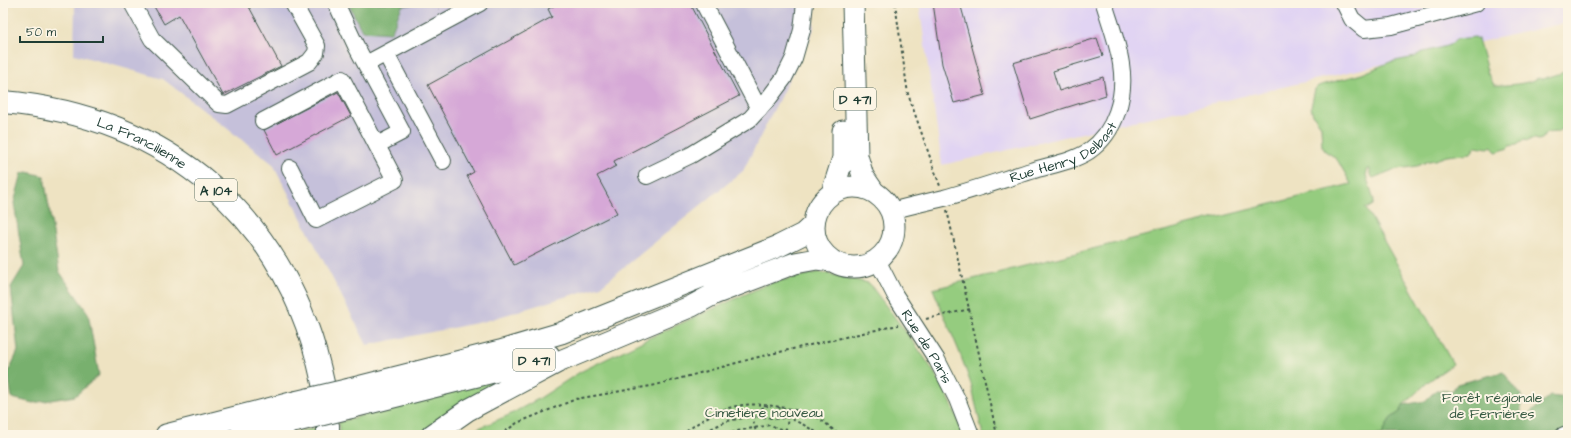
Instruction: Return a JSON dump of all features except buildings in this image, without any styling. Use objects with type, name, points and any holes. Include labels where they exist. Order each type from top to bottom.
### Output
[{"type":"highway","name":"La Francilienne","points":[[8,103],[45,107],[77,114],[118,128],[157,146],[193,170],[210,184],[254,230],[284,273],[293,290],[308,327],[317,354],[323,383]]},
{"type":"main road","name":"D 471","points":[[832,193],[843,158],[843,102],[839,3]]},
{"type":"main road","name":"D 471","points":[[852,3],[857,156],[863,176],[874,192]]},
{"type":"main road","points":[[852,187],[863,188],[874,192],[884,200],[891,211],[894,224],[893,238],[887,250],[872,263],[858,267],[844,266],[832,261],[824,254],[818,244],[815,234],[814,224],[819,206],[832,193],[842,189],[852,187]]},
{"type":"main road","name":"D 471","points":[[166,435],[296,412],[349,398],[580,326],[779,246],[803,234],[814,224]]},
{"type":"main road","name":"D 471","points":[[349,398],[525,363],[691,300],[714,294],[795,263],[817,259],[832,261]]},
{"type":"main road","points":[[432,435],[468,410],[558,362],[692,306],[714,294]]},
{"type":"main road","name":"D 471","points":[[241,435],[296,412]]},
{"type":"street","points":[[132,3],[152,39],[219,104],[227,105],[309,62],[316,54],[317,46],[293,3]]},
{"type":"street","points":[[336,3],[402,132],[377,145]]},
{"type":"street","points":[[366,64],[480,3]]},
{"type":"street","points":[[647,176],[691,155],[750,119],[784,78],[794,58],[802,30],[805,3]]},
{"type":"street","name":"Rue Henry Delbast","points":[[891,211],[944,198],[1079,156],[1098,143],[1107,133],[1114,121],[1119,108],[1122,82],[1117,45],[1104,3]]},
{"type":"street","points":[[1344,3],[1352,19],[1364,29],[1390,26],[1476,3]]},
{"type":"street","points":[[705,6],[759,109]]},
{"type":"street","points":[[386,54],[443,161]]},
{"type":"street","points":[[262,121],[342,79],[395,180],[316,220],[290,168]]},
{"type":"street","name":"Rue de Paris","points":[[877,260],[895,295],[937,360],[949,382],[958,399],[971,435]]},
{"type":"street","points":[[1564,435],[1568,434]]},
{"type":"path","points":[[895,3],[908,94],[944,198],[997,435]]},
{"type":"path","points":[[500,435],[517,423],[576,399],[656,385],[762,356],[970,309]]},
{"type":"path","points":[[682,435],[703,419],[715,413],[735,406],[754,403],[798,411],[817,418],[839,435]]},
{"type":"path","points":[[758,435],[754,428],[755,416],[762,407],[773,406],[782,409],[787,417],[786,431],[782,435]]},
{"type":"path","points":[[701,435],[706,431],[727,422],[755,416],[779,419],[787,417],[821,435]]},
{"type":"path","points":[[726,435],[737,431],[770,425],[796,435]]},
{"type":"shaded area","points":[[75,3],[816,3],[813,31],[743,171],[601,286],[482,322],[367,345],[273,164],[163,79],[74,54]]},
{"type":"shaded area","points":[[919,3],[1568,3],[1568,22],[942,165]]},
{"type":"green space","points":[[348,3],[420,3],[402,6],[391,33],[362,31]]},
{"type":"green space","points":[[1475,37],[1478,39],[1488,74],[1494,85],[1523,83],[1568,71],[1568,129],[1564,133],[1562,132],[1562,128],[1557,132],[1546,133],[1542,139],[1538,140],[1524,140],[1517,145],[1509,146],[1508,148],[1497,152],[1492,146],[1488,148],[1476,146],[1471,153],[1447,156],[1417,166],[1393,170],[1373,178],[1370,175],[1370,169],[1368,169],[1366,175],[1374,201],[1373,205],[1368,208],[1365,207],[1453,364],[1429,381],[1403,405],[1401,411],[1390,419],[1382,435],[983,435],[971,384],[933,289],[1351,184],[1338,161],[1325,151],[1322,146],[1321,126],[1313,115],[1311,107],[1315,89],[1318,86],[1362,74],[1390,62],[1415,57],[1420,53],[1450,45],[1457,39]]},
{"type":"green space","points":[[27,172],[44,176],[59,271],[88,313],[99,375],[75,396],[33,403],[12,398],[8,373],[18,351],[11,287],[24,266],[14,203],[22,173]]},
{"type":"green space","name":"Cimetière nouveau","points":[[820,272],[869,283],[923,355],[935,374],[947,394],[963,435],[463,435],[509,415],[540,398],[580,372],[651,337],[770,283]]},
{"type":"green space","points":[[535,367],[426,435],[339,435],[339,422]]},
{"type":"green space","name":"Forêt régionale de Ferrières","points":[[1503,372],[1521,395],[1521,421],[1550,396],[1568,398],[1568,435],[1382,435],[1390,419],[1401,411],[1403,405],[1425,401],[1436,390],[1452,391],[1457,384]]},
{"type":"green space","points":[[320,427],[321,435],[283,435]]}]
